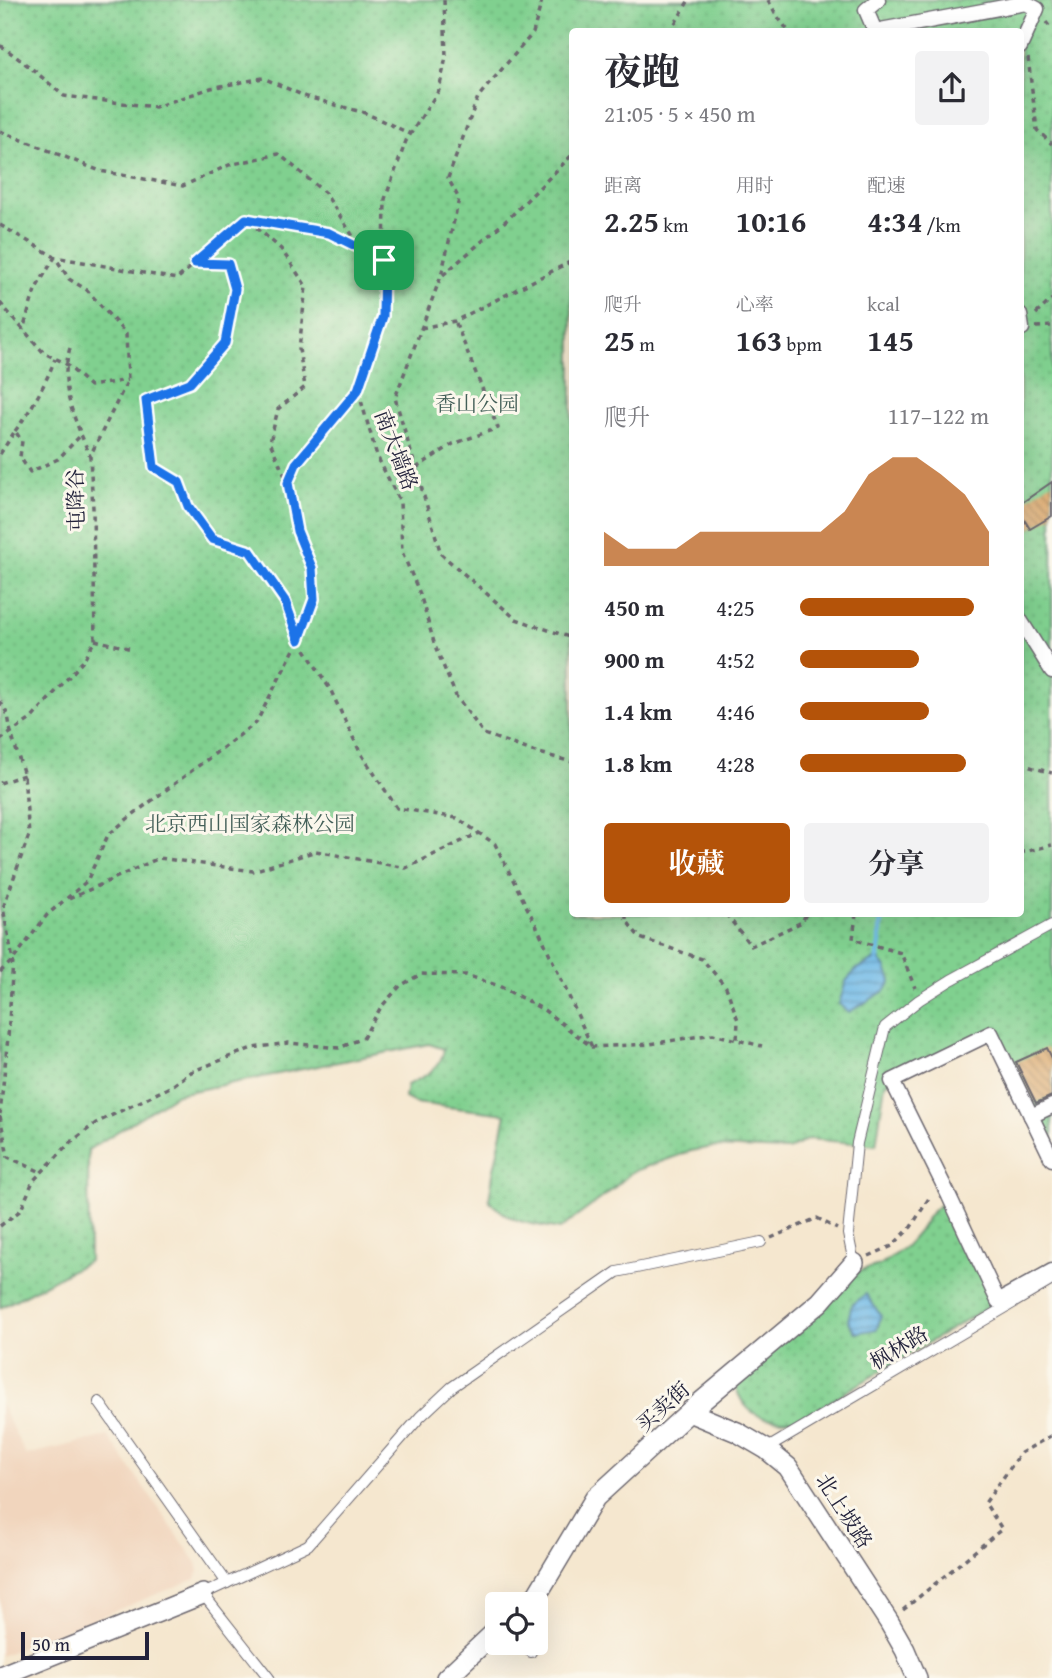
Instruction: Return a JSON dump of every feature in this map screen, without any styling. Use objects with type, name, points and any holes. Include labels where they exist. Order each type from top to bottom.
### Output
[{"type":"street","points":[[874,28],[866,10],[878,0]]},
{"type":"street","points":[[892,28],[1026,4],[1037,9],[1024,53]]},
{"type":"street","points":[[1024,626],[1052,671]]},
{"type":"street","points":[[1052,1159],[992,1033],[892,1081],[998,1301],[1052,1271]]},
{"type":"street","points":[[1031,1116],[1052,1106]]},
{"type":"street","name":"买卖街","points":[[539,1592],[595,1498],[690,1412],[820,1302],[854,1263]]},
{"type":"street","name":"北上坡路","points":[[690,1412],[737,1432],[788,1466],[889,1622],[917,1678]]},
{"type":"street","points":[[0,1676],[203,1594]]},
{"type":"street","points":[[446,1678],[485,1641]]},
{"type":"lane","points":[[854,1263],[848,1234],[857,1143],[885,1027],[950,980],[1052,925]]},
{"type":"lane","points":[[269,1678],[203,1594],[309,1545],[420,1417],[452,1387],[617,1272],[761,1242]]},
{"type":"lane","name":"枫林路","points":[[766,1449],[1052,1280]]},
{"type":"lane","points":[[99,1402],[227,1583]]},
{"type":"path","name":"南大墙路","points":[[444,0],[446,57],[439,90],[406,141],[385,199],[383,316],[358,390],[377,456],[400,502],[402,552],[420,594],[435,646],[456,696],[484,734],[569,761]]},
{"type":"path","points":[[542,0],[533,33],[478,97],[452,167],[448,178],[459,199],[441,276],[395,398],[441,554],[516,619],[569,637]]},
{"type":"path","points":[[672,28],[689,0]]},
{"type":"path","points":[[768,0],[786,28]]},
{"type":"path","points":[[0,46],[32,68],[64,96],[155,107],[211,88],[263,78],[307,97],[365,113],[411,134]]},
{"type":"path","points":[[1024,53],[1037,130],[1052,144]]},
{"type":"path","points":[[0,131],[100,172],[183,186],[229,164],[279,154],[326,193],[362,249]]},
{"type":"path","points":[[441,276],[509,218],[569,158]]},
{"type":"path","points":[[246,219],[329,233],[384,260]]},
{"type":"path","points":[[0,225],[55,257],[177,279],[246,219]]},
{"type":"path","points":[[0,972],[13,960],[47,915],[88,881],[108,835],[256,723],[299,640],[314,599],[312,568],[297,531],[288,483],[270,442],[278,408],[305,387],[299,349],[306,286],[281,250],[246,219]]},
{"type":"path","points":[[23,330],[35,290],[55,257]]},
{"type":"path","name":"屯降谷","points":[[55,257],[69,279],[87,290],[126,334],[128,380],[90,456],[95,640]]},
{"type":"path","points":[[195,263],[228,264],[235,289],[225,343],[190,383],[146,400],[154,467],[179,482],[188,506],[212,539],[250,551],[285,601],[299,640],[330,689],[360,752],[397,808],[457,818],[495,844],[540,933],[592,1047]]},
{"type":"path","points":[[421,328],[455,321],[569,263]]},
{"type":"path","points":[[0,303],[44,353],[65,363],[90,386],[128,380]]},
{"type":"path","points":[[416,468],[453,444],[498,428],[455,321]]},
{"type":"path","points":[[70,348],[65,363],[65,385],[90,456]]},
{"type":"path","points":[[0,454],[47,381],[55,359]]},
{"type":"path","points":[[288,483],[296,464],[358,390]]},
{"type":"path","points":[[15,431],[22,441],[20,457],[30,472],[58,459],[81,435]]},
{"type":"path","points":[[0,740],[31,719],[84,660],[95,640],[132,649]]},
{"type":"path","points":[[0,701],[8,715],[10,733],[24,775],[29,835],[3,908],[13,960],[0,1115],[8,1157],[42,1172]]},
{"type":"path","points":[[1024,765],[1052,773]]},
{"type":"path","points":[[0,783],[24,775]]},
{"type":"path","points":[[64,901],[159,858],[253,871],[316,851],[406,868],[479,833]]},
{"type":"path","points":[[1024,852],[1052,845]]},
{"type":"path","points":[[626,917],[640,938],[702,959],[726,987],[738,1020],[737,1040]]},
{"type":"path","points":[[728,917],[751,946],[802,922],[804,917]]},
{"type":"path","points":[[856,917],[853,939],[901,953],[919,1000]]},
{"type":"path","points":[[0,1226],[21,1210],[33,1181],[70,1143],[96,1123],[172,1086],[191,1072],[252,1048],[289,1043],[339,1048],[363,1038],[381,1007],[400,986],[421,974],[466,975],[499,986],[544,1010],[592,1047],[650,1044],[713,1034],[762,1046]]},
{"type":"path","points":[[854,1263],[892,1245],[911,1227],[927,1199],[942,1181]]},
{"type":"path","points":[[761,1242],[817,1218],[848,1234]]},
{"type":"path","points":[[889,1622],[1002,1529],[985,1503],[1021,1453],[1052,1435]]},
{"type":"shaded area","points":[[0,1403],[26,1455],[108,1436],[197,1563],[199,1572],[195,1579],[0,1656]]},
{"type":"green space","name":"北京西山国家森林公园","points":[[0,0],[1052,0],[1052,1159],[991,1034],[885,1084],[876,1145],[808,1139],[788,1150],[713,1147],[691,1151],[632,1172],[560,1229],[530,1224],[513,1219],[489,1200],[506,1114],[415,1103],[405,1098],[407,1085],[431,1072],[440,1062],[444,1049],[429,1044],[177,1094],[88,1150],[89,1261],[0,1308]]},
{"type":"green space","points":[[949,1196],[998,1301],[799,1420],[770,1419],[750,1411],[734,1384],[859,1271],[880,1265],[906,1246],[929,1215]]},
{"type":"water","points":[[878,958],[885,966],[891,981],[886,990],[849,1012],[839,1004],[846,981],[857,969]]},
{"type":"water","points":[[866,1294],[881,1316],[877,1329],[856,1333],[848,1320],[852,1304]]},
{"type":"building","points":[[1052,482],[1052,516],[1030,529],[1024,519],[1024,501]]},
{"type":"building","points":[[1047,1048],[1052,1058],[1052,1096],[1036,1103],[1016,1062]]},
{"type":"waterway","points":[[878,958],[882,917]]},
{"type":"route","points":[[246,219],[329,233],[384,260],[383,316],[358,390],[296,464],[288,483],[297,531],[312,568],[314,599],[299,640],[285,601],[250,551],[212,539],[188,506],[179,482],[154,467],[146,400],[190,383],[225,343],[235,289],[228,264],[195,263],[246,219]]},
{"type":"park label","name":"香山公园","points":[[477,404]]}]
